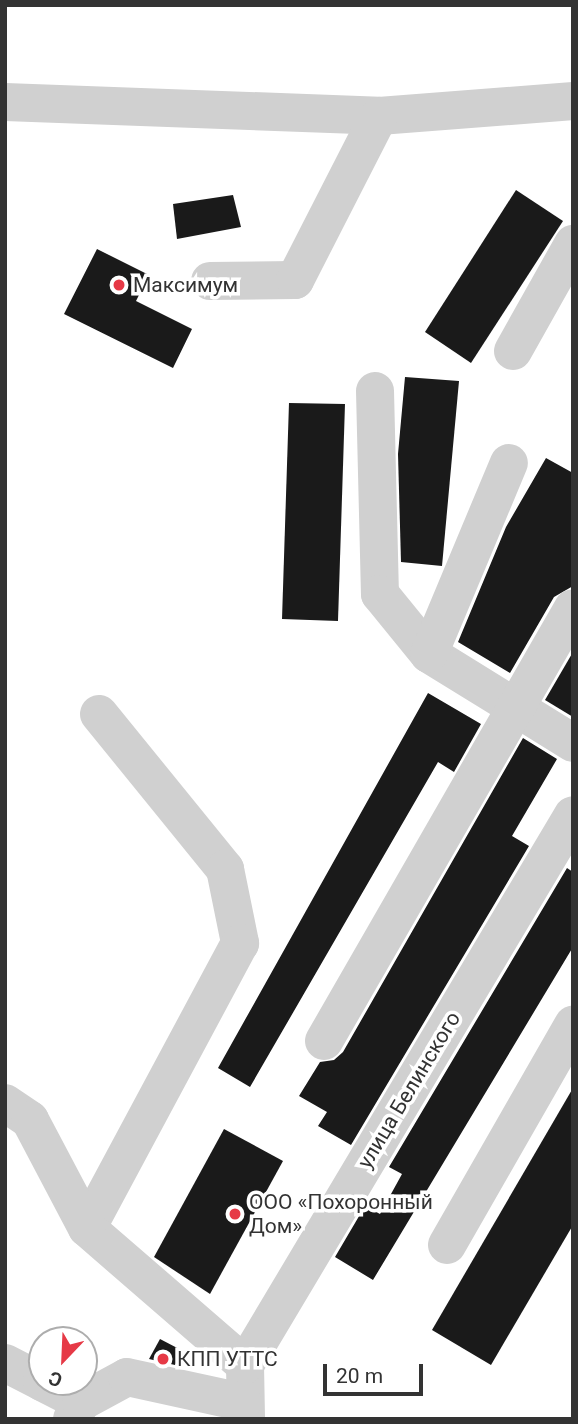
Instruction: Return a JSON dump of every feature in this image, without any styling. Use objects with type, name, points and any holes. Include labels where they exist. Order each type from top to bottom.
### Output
[{"type":"street","points":[[5,102],[379,116],[573,101]]},
{"type":"street","points":[[211,281],[295,280],[379,116]]},
{"type":"street","points":[[513,351],[573,244]]},
{"type":"street","points":[[374,391],[380,594],[429,654],[573,743]]},
{"type":"street","points":[[429,654],[509,463]]},
{"type":"street","points":[[324,1041],[513,706],[573,608]]},
{"type":"street","points":[[87,1228],[240,943],[225,869],[99,714]]},
{"type":"street","name":"улица Белинского","points":[[244,1395],[573,815]]},
{"type":"street","points":[[447,1245],[573,1026]]},
{"type":"street","points":[[5,1104],[30,1121],[87,1228],[244,1395]]},
{"type":"street","points":[[5,1363],[28,1375]]},
{"type":"street","points":[[60,1396],[77,1410],[127,1377],[244,1395]]},
{"type":"building","points":[[516,190],[563,221],[471,363],[425,332]]},
{"type":"building","points":[[233,195],[241,227],[177,239],[173,204]]},
{"type":"building","points":[[97,249],[149,275],[136,301],[192,329],[173,368],[64,314]]},
{"type":"building","points":[[405,377],[459,381],[442,566],[401,562],[398,454]]},
{"type":"building","points":[[289,403],[345,404],[338,621],[282,619]]},
{"type":"building","points":[[546,458],[573,473],[573,586],[554,597],[510,673],[458,642],[506,527]]},
{"type":"building","points":[[573,652],[573,717],[545,700]]},
{"type":"building","points":[[428,693],[481,724],[454,772],[438,762],[250,1087],[218,1068]]},
{"type":"building","points":[[523,738],[557,759],[512,836],[529,846],[351,1145],[318,1126],[327,1112],[299,1096],[320,1062],[334,1060],[343,1052]]},
{"type":"building","points":[[567,868],[573,872],[573,947],[373,1280],[335,1257],[365,1206],[380,1214],[402,1174],[389,1167]]},
{"type":"building","points":[[573,1088],[573,1225],[491,1365],[432,1330]]},
{"type":"building","points":[[224,1129],[283,1161],[210,1294],[154,1257]]},
{"type":"building","points":[[160,1339],[183,1351],[175,1365],[149,1359]]},
{"type":"place","name":"Максимум","points":[[119,285]]},
{"type":"place","name":"ООО «Похоронный Дом»","points":[[235,1214]]},
{"type":"place","name":"КПП УТТС","points":[[163,1359]]}]
